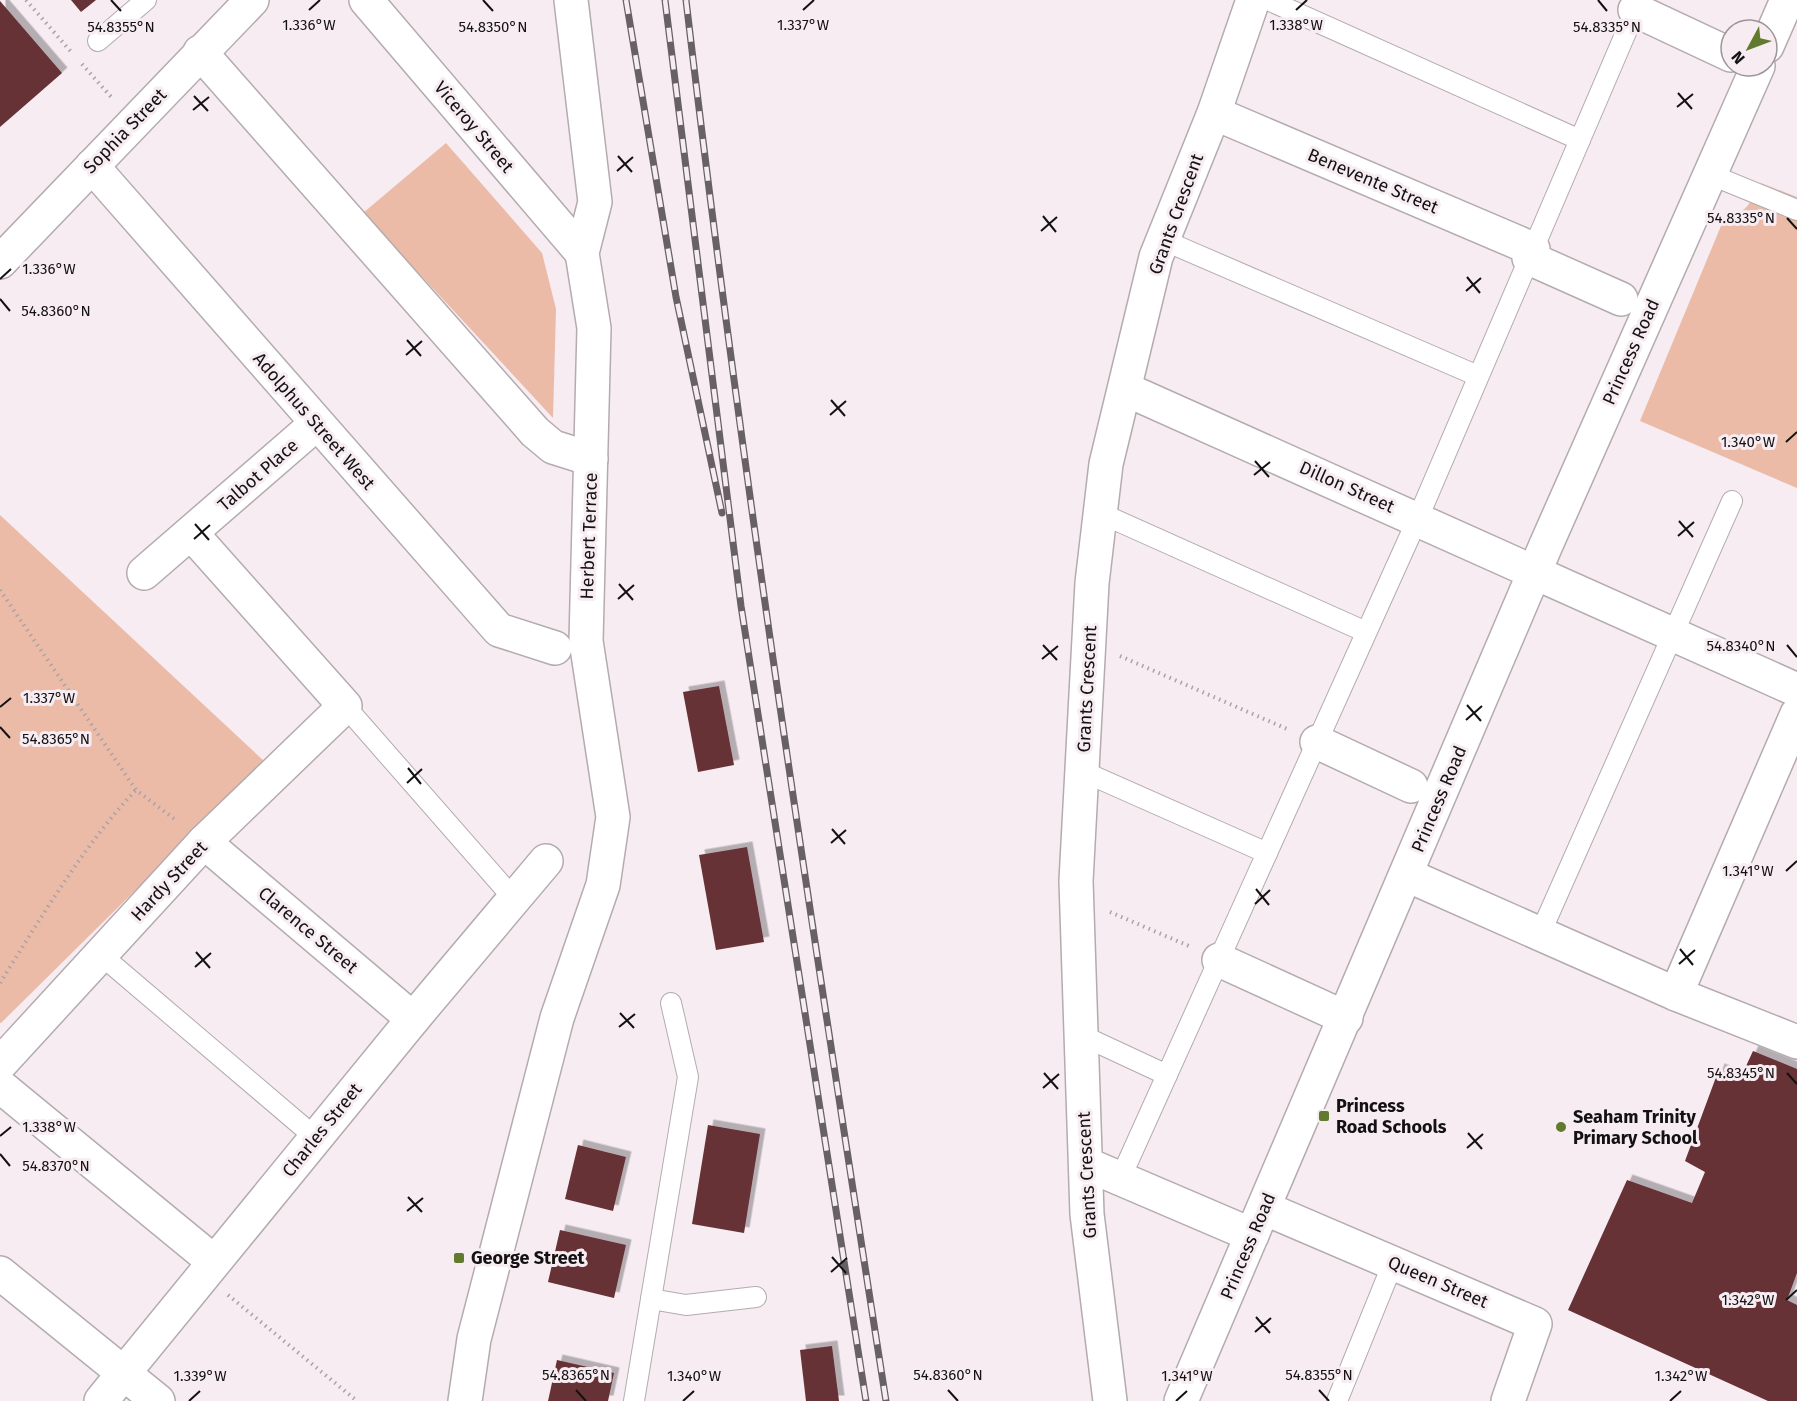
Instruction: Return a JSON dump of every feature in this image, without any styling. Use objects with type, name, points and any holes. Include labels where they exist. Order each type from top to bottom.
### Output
[{"type":"street","name":"Sophia Street","points":[[0,262],[252,0]]},
{"type":"street","name":"Viceroy Street","points":[[366,0],[582,253]]},
{"type":"street","points":[[571,0],[595,202],[582,253]]},
{"type":"street","name":"Grants Crescent","points":[[1110,1401],[1087,1214],[1077,897],[1092,583],[1106,464],[1163,240],[1214,113],[1252,0]]},
{"type":"street","name":"Princess Road","points":[[1777,18],[1787,0]]},
{"type":"street","points":[[1637,5],[1719,44]]},
{"type":"street","points":[[200,52],[535,432],[553,447],[591,459]]},
{"type":"street","name":"Princess Road","points":[[1181,1401],[1535,571],[1709,174],[1747,78]]},
{"type":"street","name":"Benevente Street","points":[[1214,113],[1531,254],[1621,299]]},
{"type":"street","name":"Adolphus Street West","points":[[92,166],[499,630],[555,648]]},
{"type":"street","name":"Herbert Terrace","points":[[465,1401],[474,1339],[557,1017],[603,885],[613,817],[586,642],[594,328],[582,253]]},
{"type":"street","name":"Dillon Street","points":[[1125,389],[1418,518],[1797,690]]},
{"type":"street","name":"Talbot Place","points":[[144,573],[316,424]]},
{"type":"street","points":[[191,533],[345,706]]},
{"type":"street","name":"Hardy Street","points":[[0,1065],[204,842],[345,706]]},
{"type":"street","points":[[1676,993],[1797,714]]},
{"type":"street","points":[[1317,742],[1411,786]]},
{"type":"street","name":"Clarence Street","points":[[204,842],[412,1018]]},
{"type":"street","name":"Charles Street","points":[[101,1401],[412,1018],[546,861]]},
{"type":"street","points":[[1407,875],[1676,993],[1797,1042]]},
{"type":"street","points":[[1219,960],[1346,1018]]},
{"type":"street","points":[[0,1086],[208,1267]]},
{"type":"street","name":"Queen Street","points":[[1086,1164],[1258,1222],[1393,1263],[1535,1324],[1508,1401]]},
{"type":"street","points":[[0,1273],[158,1401]]},
{"type":"lane","points":[[98,41],[146,0]]},
{"type":"lane","points":[[1268,0],[1580,140]]},
{"type":"lane","points":[[1121,1177],[1418,518],[1637,5]]},
{"type":"lane","points":[[1709,174],[1797,210]]},
{"type":"lane","points":[[1163,240],[1478,376]]},
{"type":"lane","points":[[1540,934],[1732,501]]},
{"type":"lane","points":[[1100,513],[1366,633]]},
{"type":"lane","points":[[345,706],[514,899]]},
{"type":"lane","points":[[1082,771],[1267,853]]},
{"type":"lane","points":[[101,955],[316,1138]]},
{"type":"lane","points":[[634,1401],[688,1077],[671,1003]]},
{"type":"lane","points":[[1081,1035],[1167,1075]]},
{"type":"lane","points":[[1337,1401],[1393,1263]]},
{"type":"lane","points":[[651,1299],[686,1305],[756,1297]]},
{"type":"path","points":[[0,590],[136,790],[204,842]]},
{"type":"path","points":[[1090,642],[1317,742]]},
{"type":"path","points":[[0,983],[52,901],[122,805],[136,790]]},
{"type":"path","points":[[1077,897],[1219,960]]},
{"type":"path","points":[[208,1267],[357,1401]]},
{"type":"shaded area","points":[[446,143],[542,253],[556,309],[553,418],[363,213]]},
{"type":"shaded area","points":[[1761,183],[1797,197],[1797,488],[1640,421],[1723,221],[1737,215],[1747,207]]},
{"type":"shaded area","points":[[0,515],[265,762],[1,1023],[0,1023]]},
{"type":"building","points":[[71,0],[96,0],[81,12]]},
{"type":"building","points":[[0,1],[62,73],[0,127]]},
{"type":"building","points":[[719,686],[734,765],[698,772],[683,692]]},
{"type":"building","points":[[747,847],[764,942],[716,950],[699,855]]},
{"type":"building","points":[[1753,1051],[1797,1069],[1797,1273],[1787,1300],[1797,1305],[1797,1401],[1768,1401],[1568,1310],[1627,1180],[1692,1203],[1705,1172],[1685,1161],[1719,1069],[1741,1077]]},
{"type":"building","points":[[708,1125],[760,1134],[744,1233],[692,1224]]},
{"type":"building","points":[[578,1145],[626,1157],[613,1211],[565,1199]]},
{"type":"building","points":[[560,1230],[626,1245],[614,1298],[548,1282]]},
{"type":"building","points":[[832,1346],[839,1401],[806,1401],[800,1350]]},
{"type":"building","points":[[557,1360],[614,1373],[608,1401],[548,1401]]},
{"type":"railway","points":[[626,0],[676,297],[722,513]]},
{"type":"railway","points":[[665,0],[741,606],[866,1401]]},
{"type":"railway","points":[[686,0],[754,527],[805,877],[886,1401]]},
{"type":"place","name":"Princess Road Schools","points":[[1324,1116]]},
{"type":"place","name":"Seaham Trinity Primary School","points":[[1561,1127]]},
{"type":"place","name":"George Street","points":[[459,1258]]}]
